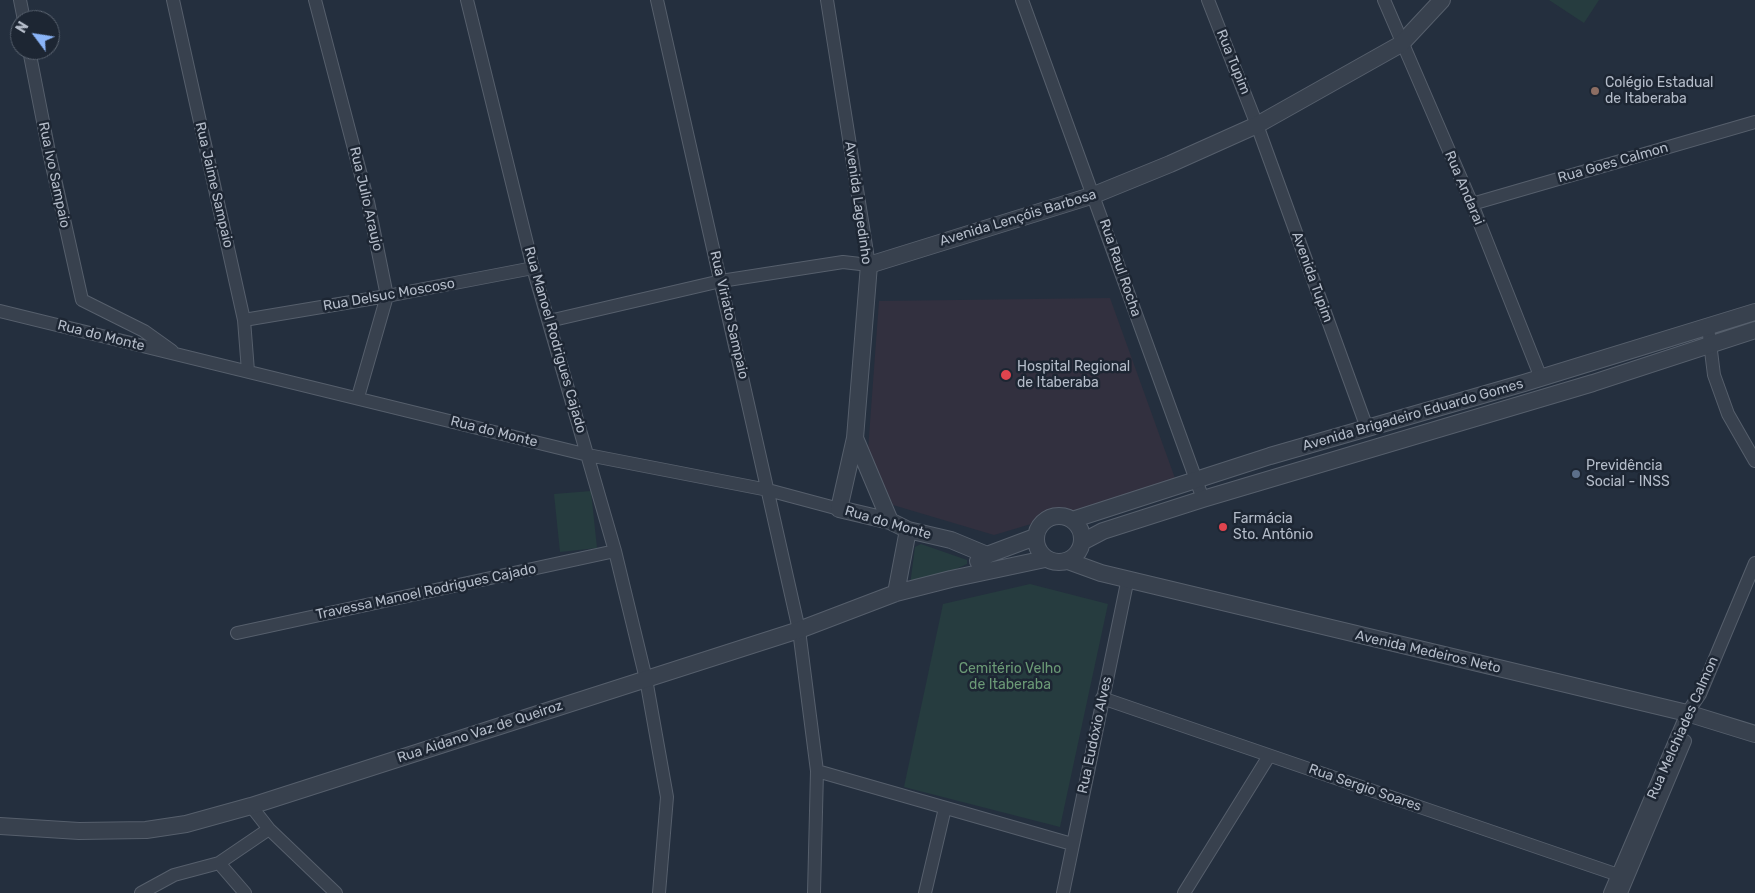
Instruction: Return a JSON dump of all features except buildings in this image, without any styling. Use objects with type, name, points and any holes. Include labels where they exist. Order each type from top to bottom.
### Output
[{"type":"street","name":"Rua Jaime Sampaio","points":[[173,0],[244,320],[248,370]]},
{"type":"street","name":"Rua Julio Araujo","points":[[315,0],[368,202],[387,296],[358,397]]},
{"type":"street","name":"Rua Manoel Rodrigues Cajado","points":[[467,0],[533,268],[615,551],[646,679],[667,797],[659,893]]},
{"type":"street","name":"Rua Viriato Sampaio","points":[[657,0],[799,630],[817,771],[814,893]]},
{"type":"street","name":"Avenida Lagedinho","points":[[827,0],[869,265],[855,438],[839,509]]},
{"type":"street","name":"Rua Raul Rocha","points":[[1022,0],[1203,499]]},
{"type":"street","name":"Rua Tupim","points":[[1208,0],[1258,125]]},
{"type":"street","name":"Rua Andarai","points":[[1384,0],[1401,44],[1472,204],[1541,378]]},
{"type":"street","name":"Avenida Lençóis Barbosa","points":[[549,321],[721,281],[843,262],[869,265],[1094,195],[1258,125],[1401,44],[1442,0]]},
{"type":"street","name":"Rua Ivo Sampaio","points":[[31,60],[48,152],[82,300],[144,331],[175,354]]},
{"type":"street","name":"Rua Goes Calmon","points":[[1472,204],[1755,122]]},
{"type":"street","name":"Avenida Tupim","points":[[1258,125],[1368,428]]},
{"type":"street","name":"Rua Delsuc Moscoso","points":[[244,320],[387,296],[533,268]]},
{"type":"street","name":"Rua do Monte","points":[[0,311],[248,370],[588,455],[768,490],[950,540],[987,556]]},
{"type":"street","name":"Avenida Brigadeiro Eduardo Gomes","points":[[1072,520],[1270,456],[1541,378],[1755,312]]},
{"type":"street","points":[[1708,327],[1712,345],[1714,376],[1728,414],[1755,462]]},
{"type":"street","name":"Avenida Brigadeiro Eduardo Gomes","points":[[1077,551],[1103,531],[1203,499],[1530,402],[1755,330]]},
{"type":"street","points":[[1524,383],[1530,402]]},
{"type":"street","name":"Avenida Lagedinho","points":[[855,438],[890,522]]},
{"type":"street","points":[[1270,456],[1277,478]]},
{"type":"street","points":[[1136,499],[1143,518]]},
{"type":"street","points":[[1057,516],[1072,520],[1080,531],[1077,551],[1060,563],[1045,559],[1036,546],[1035,537],[1037,529],[1049,518],[1057,516]]},
{"type":"street","points":[[896,593],[908,530]]},
{"type":"street","name":"Rua Aidano Vaz de Queiroz","points":[[951,579],[987,556],[1035,537]]},
{"type":"street","name":"Travessa Manoel Rodrigues Cajado","points":[[236,633],[615,551]]},
{"type":"street","name":"Avenida Medeiros Neto","points":[[1077,551],[1101,573],[1691,714],[1755,734]]},
{"type":"street","name":"Rua Aidano Vaz de Queiroz","points":[[0,826],[79,832],[146,830],[186,824],[251,806],[799,630],[896,593],[1045,559]]},
{"type":"street","name":"Rua Melchiades Calmon","points":[[1610,893],[1623,876],[1755,562]]},
{"type":"street","name":"Rua Eudóxio Alves","points":[[1063,893],[1128,578]]},
{"type":"street","name":"Rua Sergio Soares","points":[[1102,698],[1623,876]]},
{"type":"street","points":[[1184,893],[1269,756]]},
{"type":"street","points":[[817,771],[1072,844]]},
{"type":"street","points":[[251,806],[269,829],[336,893]]},
{"type":"street","points":[[925,893],[945,808]]},
{"type":"street","points":[[141,893],[174,875],[219,862],[269,829]]},
{"type":"street","points":[[219,862],[245,893]]},
{"type":"street","name":"Rua Melchiades Calmon","points":[[1621,893],[1623,876]]},
{"type":"shaded area","name":"Hospital Regional de Itaberaba","points":[[1110,298],[1176,481],[994,535],[893,505],[868,450],[879,301]]},
{"type":"green space","points":[[1549,0],[1599,0],[1584,23]]},
{"type":"green space","points":[[591,491],[597,548],[560,552],[554,494]]},
{"type":"green space","points":[[921,544],[967,560],[967,564],[915,588],[910,585],[915,547]]},
{"type":"green space","name":"Cemitério Velho de Itaberaba","points":[[1030,584],[1108,604],[1060,827],[904,787],[943,604]]},
{"type":"place","name":"Colégio Estadual de Itaberaba","points":[[1595,91]]},
{"type":"place","name":"Hospital Regional de Itaberaba","points":[[1006,375]]},
{"type":"place","name":"Previdência Social - INSS","points":[[1576,474]]},
{"type":"place","name":"Farmácia Sto. Antônio","points":[[1223,527]]}]
